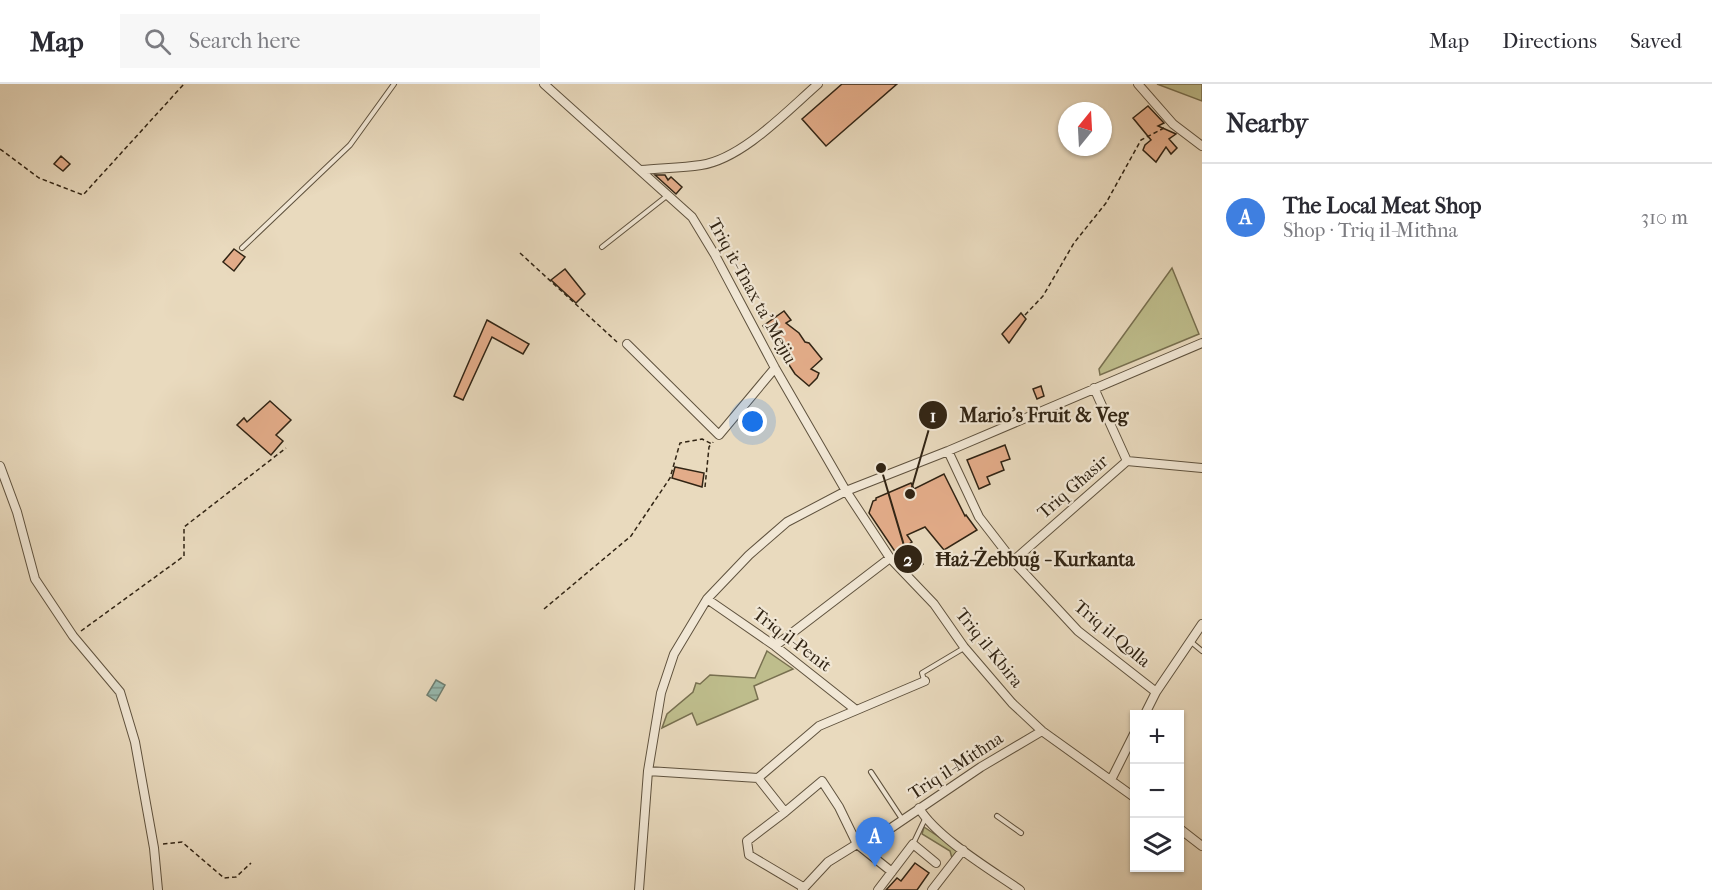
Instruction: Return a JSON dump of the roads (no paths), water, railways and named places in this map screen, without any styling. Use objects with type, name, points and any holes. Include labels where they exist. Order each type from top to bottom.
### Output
[{"type":"street","name":"Triq it-Tnax ta' Mejju","points":[[544,84],[692,217],[846,491]]},
{"type":"street","points":[[640,170],[702,165],[723,159],[754,140],[818,84]]},
{"type":"street","points":[[1138,84],[1173,124],[1202,146]]},
{"type":"street","points":[[639,890],[648,771],[662,693],[674,654],[707,599],[749,555],[787,522],[846,491],[948,451],[1202,343]]},
{"type":"street","points":[[627,344],[719,435],[776,368]]},
{"type":"street","points":[[1094,388],[1127,461],[1202,468]]},
{"type":"street","name":"Triq il-Qolla","points":[[948,451],[979,517],[1013,561],[1078,631],[1156,693]]},
{"type":"street","name":"Triq Għasir","points":[[1013,561],[1127,461]]},
{"type":"street","points":[[0,466],[17,512],[35,579],[73,636],[120,692],[135,742],[153,846],[158,890]]},
{"type":"street","name":"Triq il-Kbira","points":[[846,491],[890,558],[934,604],[964,647],[1012,703],[1042,731],[1130,794]]},
{"type":"street","points":[[775,646],[890,558]]},
{"type":"street","name":"Triq il-Penit","points":[[707,599],[775,646],[856,710]]},
{"type":"street","points":[[1147,710],[1202,624]]},
{"type":"street","points":[[648,771],[758,778],[819,726],[925,681]]},
{"type":"street","name":"Triq il-Mitħna","points":[[803,889],[828,862],[903,820],[981,767],[1042,731]]},
{"type":"street","points":[[1111,780],[1130,742]]},
{"type":"street","points":[[758,778],[784,812]]},
{"type":"street","points":[[803,889],[749,855],[747,842],[822,781],[839,807],[857,844],[892,872]]},
{"type":"street","points":[[919,808],[925,819],[963,850],[1020,890]]},
{"type":"street","points":[[1184,832],[1200,842]]},
{"type":"street","points":[[878,890],[913,844],[936,863]]},
{"type":"street","points":[[932,890],[963,850]]},
{"type":"lane","points":[[242,248],[350,145],[393,84]]},
{"type":"lane","points":[[602,247],[668,195]]},
{"type":"lane","points":[[1190,641],[1202,651]]},
{"type":"lane","points":[[925,681],[922,674],[964,647]]},
{"type":"lane","points":[[871,772],[903,820]]},
{"type":"lane","points":[[997,816],[1021,833]]},
{"type":"lane","points":[[913,844],[925,819]]},
{"type":"water","points":[[436,680],[445,685],[436,701],[427,695]]},
{"type":"place","name":"Ħaż-Żebbuġ - Kurkanta","points":[[881,468]]},
{"type":"place","name":"Mario's Fruit & Veg","points":[[910,494]]},
{"type":"place","name":"The Local Meat Shop","points":[[875,867]]}]
